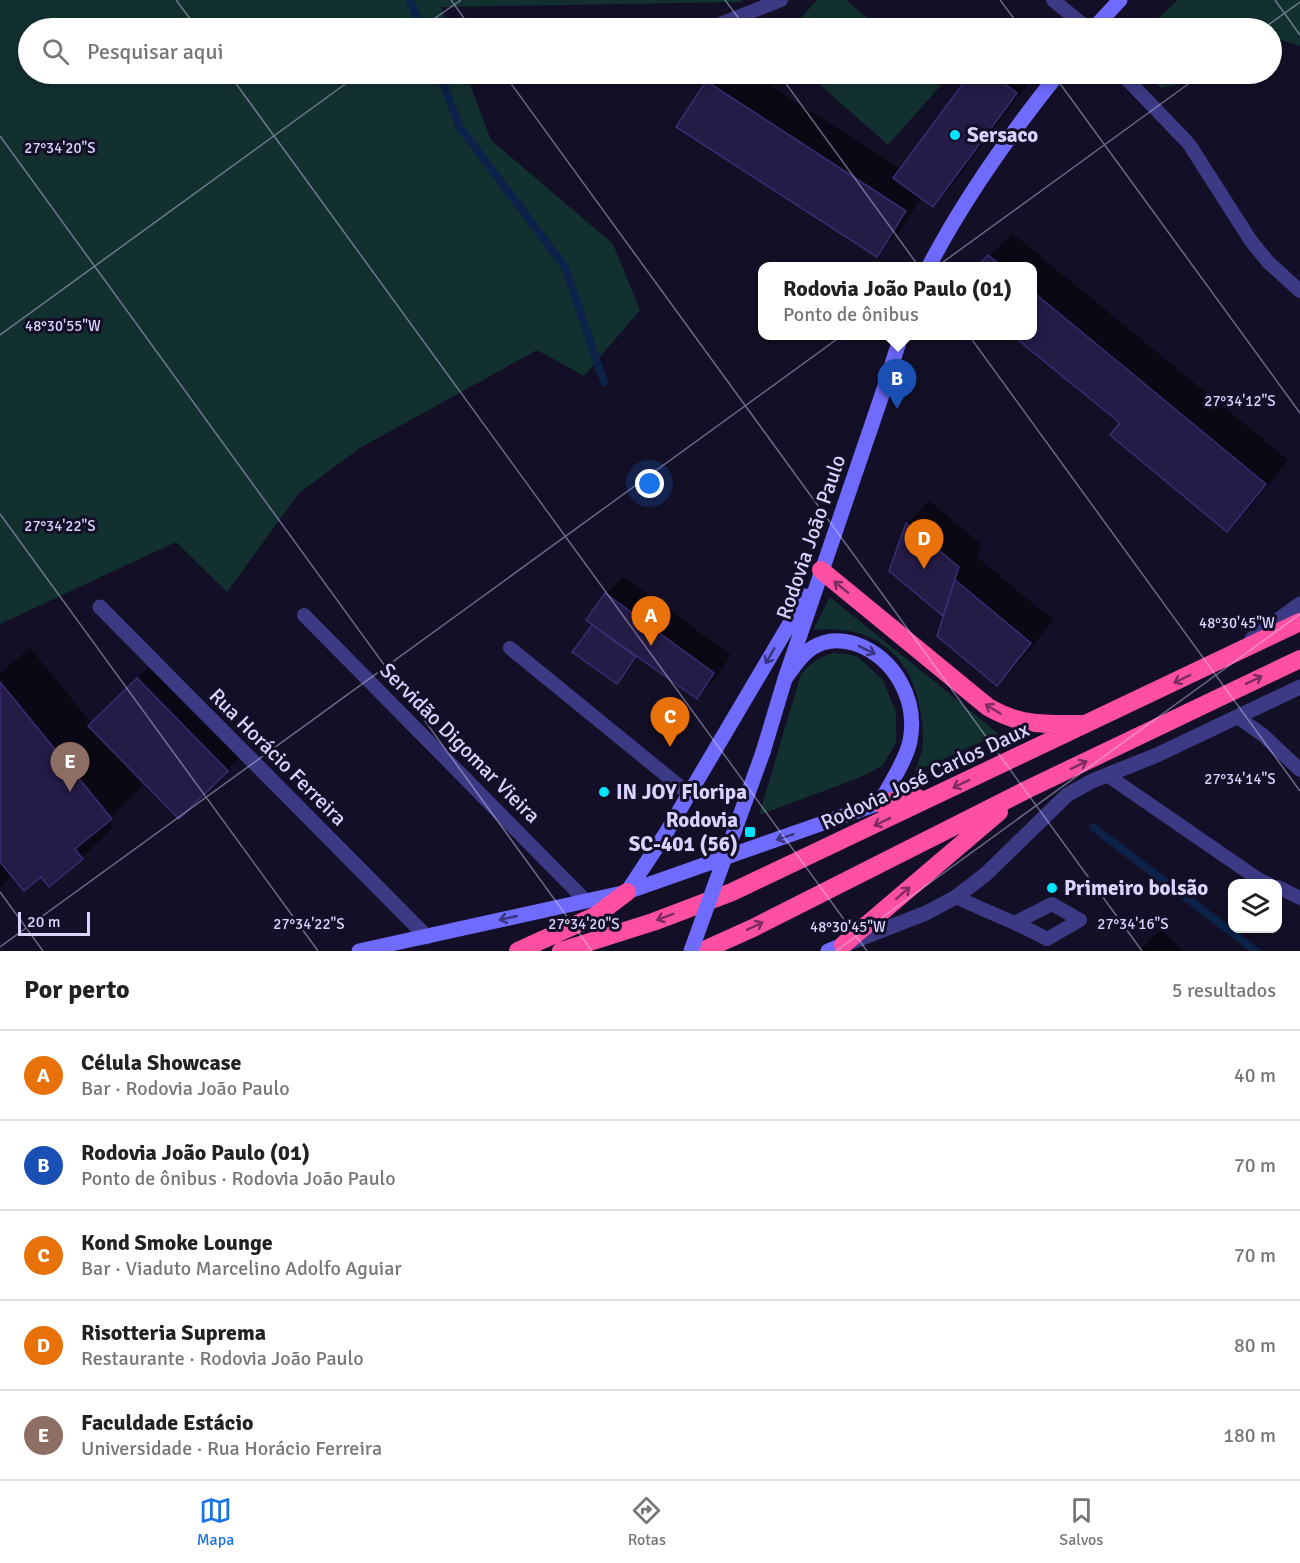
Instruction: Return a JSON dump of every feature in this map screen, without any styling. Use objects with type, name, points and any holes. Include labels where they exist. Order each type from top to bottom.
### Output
[{"type":"highway","points":[[821,570],[988,707],[1006,718],[1047,724],[1090,724]]},
{"type":"highway","name":"Rodovia José Carlos Daux","points":[[561,951],[653,922],[732,892],[1090,724],[1300,622]]},
{"type":"highway","points":[[702,951],[753,928],[1026,790],[1300,659]]},
{"type":"highway","points":[[838,949],[1026,790]]},
{"type":"highway","points":[[879,803],[935,796]]},
{"type":"highway","points":[[518,951],[595,916],[627,892]]},
{"type":"main road","points":[[1103,18],[1120,0]]},
{"type":"main road","points":[[932,262],[960,210],[1051,84]]},
{"type":"main road","name":"Rodovia João Paulo","points":[[691,951],[763,752],[784,679],[900,340]]},
{"type":"main road","points":[[627,892],[666,833],[821,570]]},
{"type":"main road","points":[[359,951],[627,892],[879,803],[906,754],[910,740],[911,714],[906,694],[893,669],[872,650],[843,640],[828,641],[813,647],[800,658],[784,679]]},
{"type":"street","points":[[1234,653],[1300,604]]},
{"type":"street","name":"Rua Horácio Ferreira","points":[[100,607],[427,937]]},
{"type":"street","points":[[838,949],[926,913],[956,897],[986,874],[1067,795],[1107,775],[1239,718],[1300,687]]},
{"type":"lane","points":[[735,18],[781,0]]},
{"type":"lane","points":[[1053,0],[1075,18]]},
{"type":"lane","points":[[1132,84],[1189,144],[1251,241],[1268,262],[1300,291]]},
{"type":"lane","name":"Servidão Digomar Vieira","points":[[304,615],[586,901]]},
{"type":"lane","points":[[510,648],[689,794]]},
{"type":"lane","points":[[1239,718],[1263,735],[1300,771]]},
{"type":"lane","points":[[1107,775],[1258,879]]},
{"type":"lane","points":[[1282,890],[1300,898]]},
{"type":"lane","points":[[956,897],[987,912],[1016,922]]},
{"type":"green space","points":[[0,0],[743,0],[741,2],[441,7],[445,18],[18,18],[18,84],[470,84],[491,140],[613,244],[640,310],[584,376],[537,350],[360,448],[299,493],[227,592],[176,542],[0,624]]},
{"type":"green space","points":[[817,0],[846,0],[867,18],[801,18]]},
{"type":"green space","points":[[1178,0],[1300,0],[1300,46],[1282,40],[1282,18],[1159,18]]},
{"type":"green space","points":[[819,84],[942,84],[888,145]]},
{"type":"green space","points":[[1156,84],[1179,84],[1161,88]]},
{"type":"green space","points":[[830,597],[999,734],[914,772],[921,756],[923,734],[915,689],[907,671],[897,657],[869,637],[834,629],[813,630]]},
{"type":"green space","points":[[833,653],[858,657],[883,680],[896,712],[896,743],[883,765],[861,777],[759,815],[801,674],[816,661]]},
{"type":"building","points":[[704,84],[711,84],[906,211],[877,257],[676,127]]},
{"type":"building","name":"Sersaco","points":[[963,84],[1005,84],[1017,93],[933,207],[893,178]]},
{"type":"building","points":[[988,255],[997,262],[982,262]]},
{"type":"building","points":[[1037,295],[1266,484],[1227,532],[1110,435],[1120,423],[1018,340],[1037,340]]},
{"type":"building","points":[[906,523],[959,567],[943,616],[889,571]]},
{"type":"building","points":[[955,580],[1031,643],[997,686],[937,636]]},
{"type":"building","points":[[605,593],[714,673],[697,699],[586,620]]},
{"type":"building","points":[[592,625],[636,657],[617,684],[572,652]]},
{"type":"building","points":[[137,678],[228,771],[179,819],[88,726]]},
{"type":"building","points":[[0,682],[112,819],[75,849],[83,859],[49,887],[41,877],[24,891],[0,862]]},
{"type":"waterway","points":[[409,0],[418,18]]},
{"type":"waterway","points":[[444,84],[459,126],[565,267],[604,382]]},
{"type":"waterway","points":[[1093,827],[1256,951]]},
{"type":"place","name":"Sersaco","points":[[955,135]]},
{"type":"place","name":"Rodovia João Paulo (01)","points":[[897,409]]},
{"type":"place","name":"Risotteria Suprema","points":[[924,569]]},
{"type":"place","name":"Célula Showcase","points":[[651,646]]},
{"type":"place","name":"Kond Smoke Lounge","points":[[670,747]]},
{"type":"place","name":"Faculdade Estácio","points":[[70,792]]},
{"type":"place","name":"IN JOY Floripa","points":[[604,792]]},
{"type":"place","name":"Rodovia SC-401 (56)","points":[[750,832]]},
{"type":"place","name":"Primeiro bolsão","points":[[1052,888]]}]
